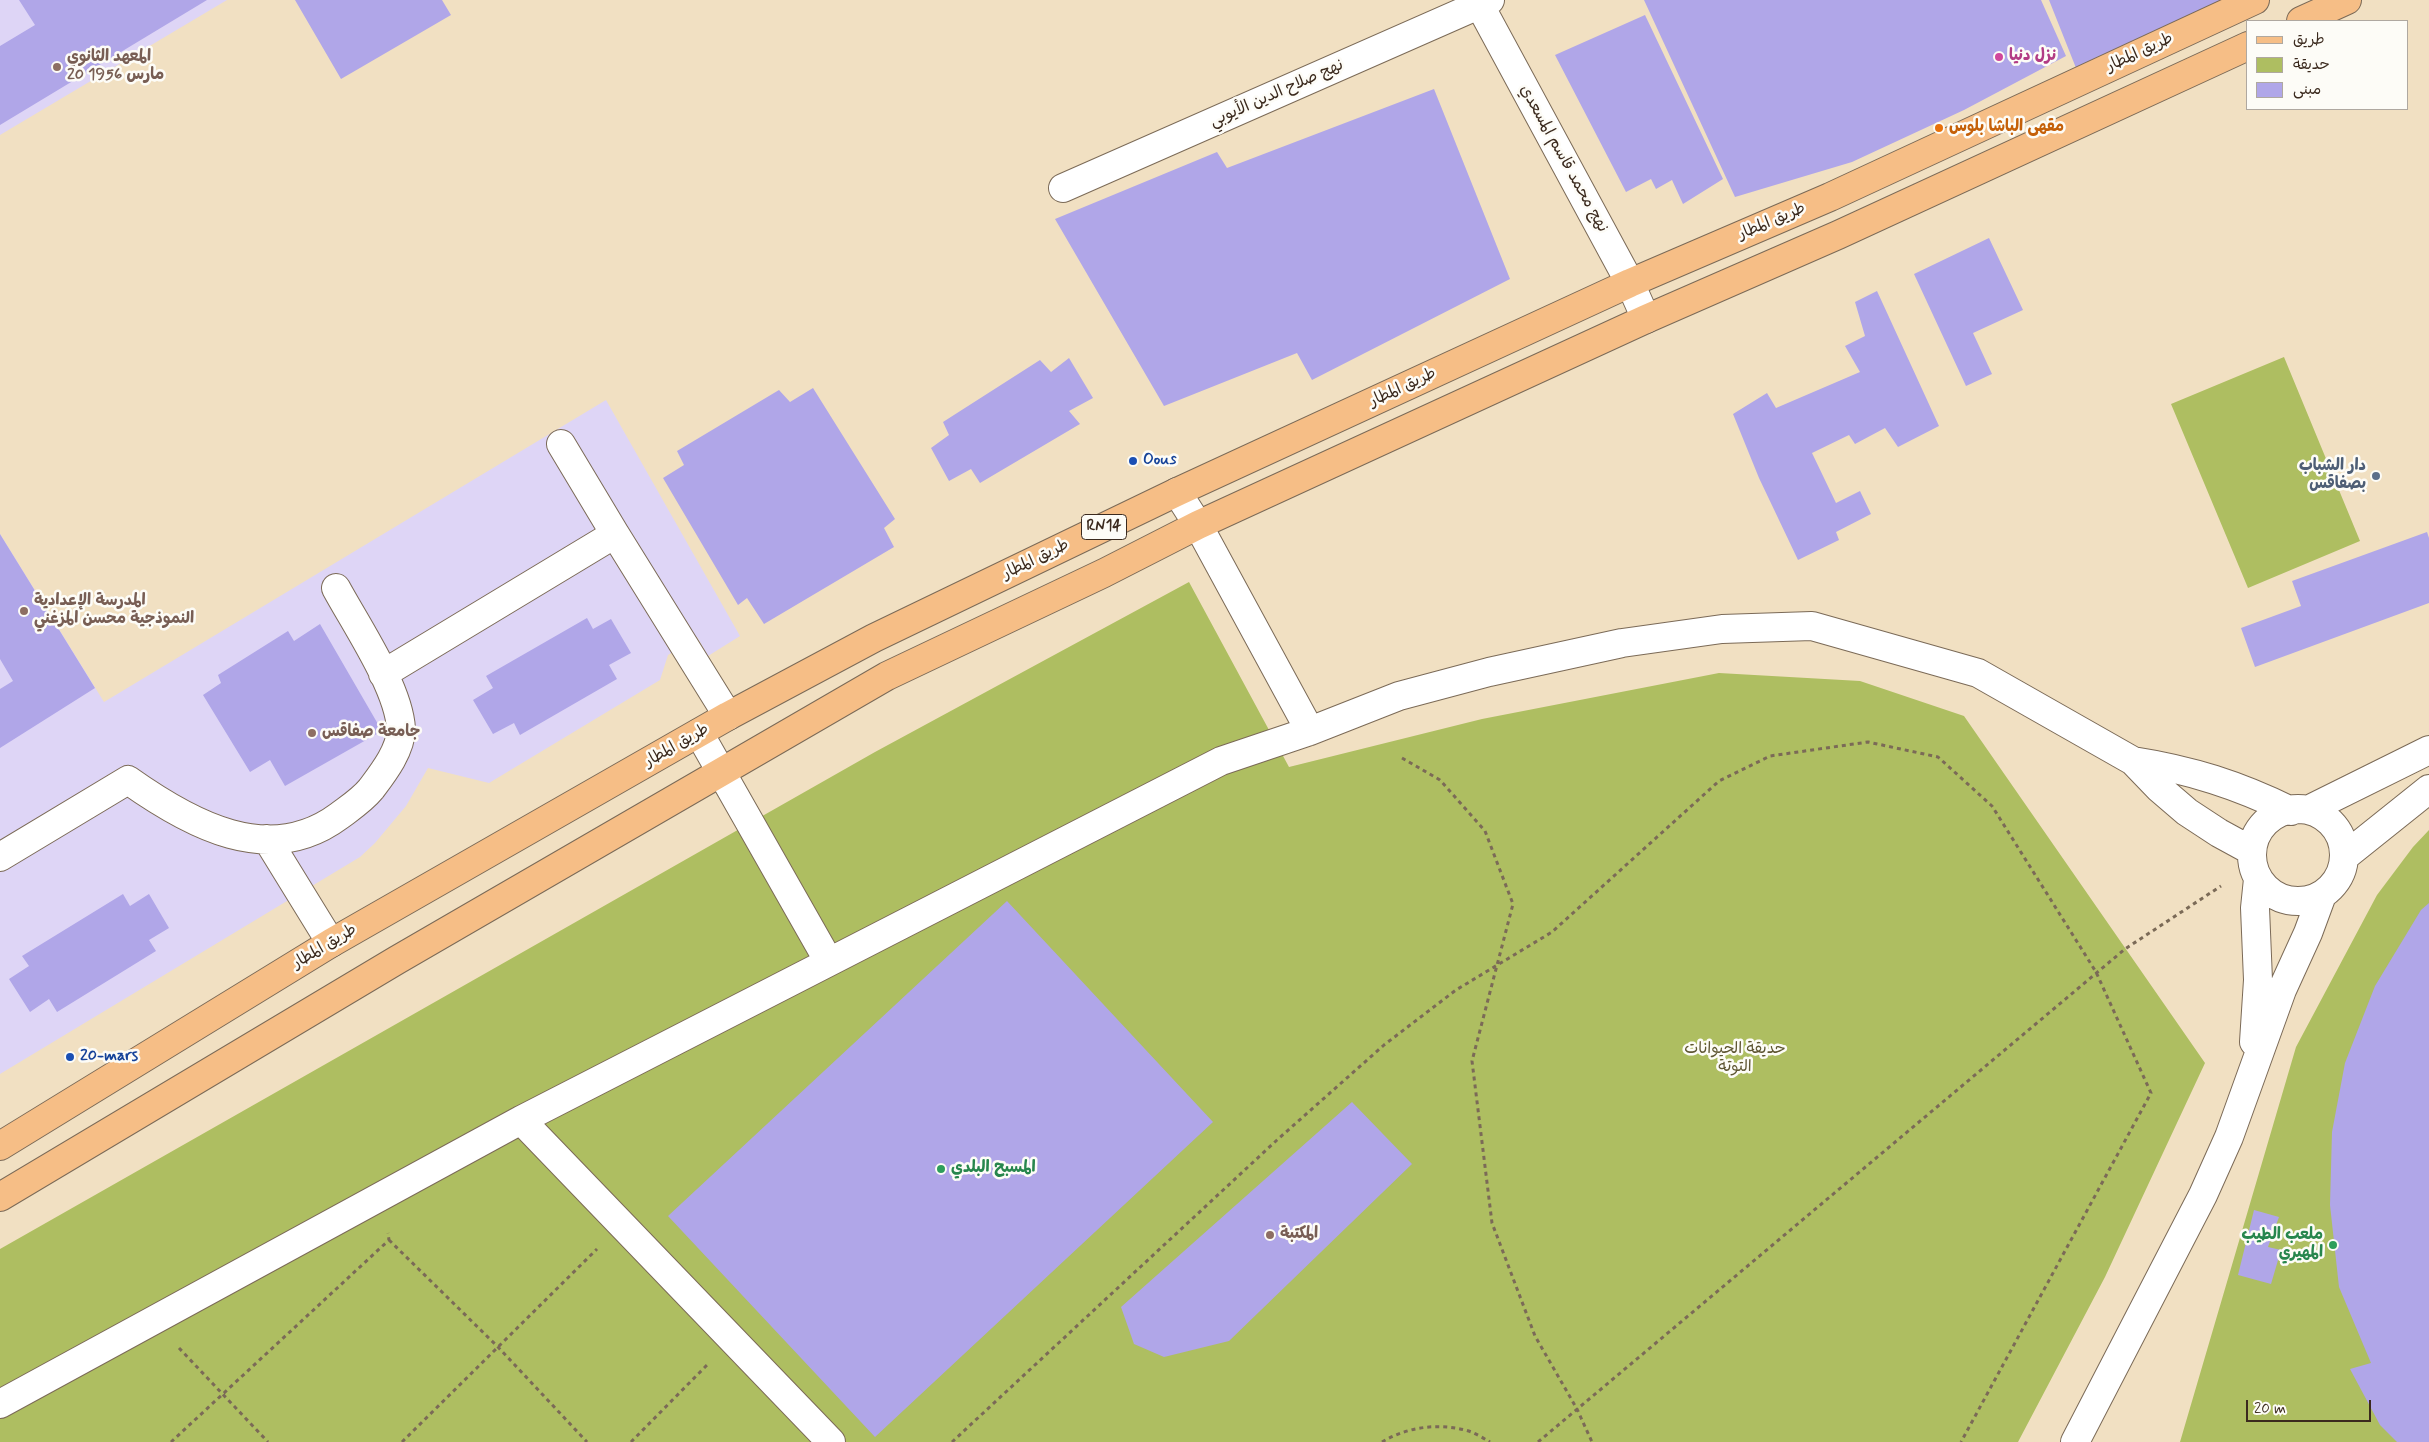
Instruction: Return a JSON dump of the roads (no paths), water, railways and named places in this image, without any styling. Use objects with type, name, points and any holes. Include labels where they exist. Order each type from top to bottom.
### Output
[{"type":"main road","name":"طريق المطار","points":[[0,1146],[331,943],[728,716],[874,638],[1177,492],[1630,283],[1830,197],[2255,0]]},
{"type":"main road","points":[[2303,20],[2347,0]]},
{"type":"main road","name":"RN14","points":[[0,1197],[398,960],[888,676],[1198,525],[2246,47]]},
{"type":"street","name":"نهج محمد قاسم المسعدي","points":[[1482,2],[1630,283],[1646,319]]},
{"type":"street","name":"نهج صلاح الدين الأيوبي","points":[[1062,188],[1482,2]]},
{"type":"street","points":[[561,444],[728,716]]},
{"type":"street","points":[[1177,492],[1198,525],[1310,731]]},
{"type":"street","points":[[383,674],[615,534]]},
{"type":"street","points":[[0,856],[128,780],[166,807],[211,828],[253,839],[288,839],[327,825],[362,799],[390,764],[401,730],[394,700],[383,674],[336,588]]},
{"type":"street","points":[[0,1404],[520,1120],[1221,761],[1310,731],[1399,696],[1489,672],[1622,642],[1722,629],[1812,626],[1978,673],[2133,761],[2159,788],[2187,812],[2219,833],[2254,865],[2267,890],[2280,898],[2294,901],[2308,900],[2322,895],[2333,885],[2341,872],[2344,857],[2342,842],[2335,827],[2323,817],[2214,778],[2174,767],[2133,761]]},
{"type":"street","points":[[699,733],[829,962]]},
{"type":"street","points":[[2252,1076],[2258,980],[2254,865],[2256,836],[2264,824],[2278,814],[2300,810],[2429,750]]},
{"type":"street","points":[[2344,857],[2429,789]]},
{"type":"street","points":[[267,839],[331,943]]},
{"type":"street","points":[[2076,1442],[2203,1195],[2229,1137],[2282,990],[2308,933],[2322,895]]},
{"type":"street","points":[[520,1120],[831,1442]]},
{"type":"place","name":"نزل دنيا","points":[[1999,57]]},
{"type":"place","name":"المعهد الثانوي 20 مارس 1956","points":[[57,67]]},
{"type":"place","name":"مقهى الباشا بلوس","points":[[1939,128]]},
{"type":"place","name":"Oous","points":[[1133,461]]},
{"type":"place","name":"دار الشباب بصفاقس","points":[[2376,476]]},
{"type":"place","name":"المدرسة الإعدادية النموذجية محسن المزغني","points":[[24,611]]},
{"type":"place","name":"جامعة صفاقس","points":[[312,733]]},
{"type":"place","name":"20-mars","points":[[70,1057]]},
{"type":"place","name":"المسبح البلدي","points":[[941,1169]]},
{"type":"place","name":"المكتبة","points":[[1270,1235]]},
{"type":"place","name":"ملعب الطيب المهيري","points":[[2333,1245]]},
{"type":"park label","name":"حديقة الحيوانات التوتة","points":[[1735,1059]]}]
